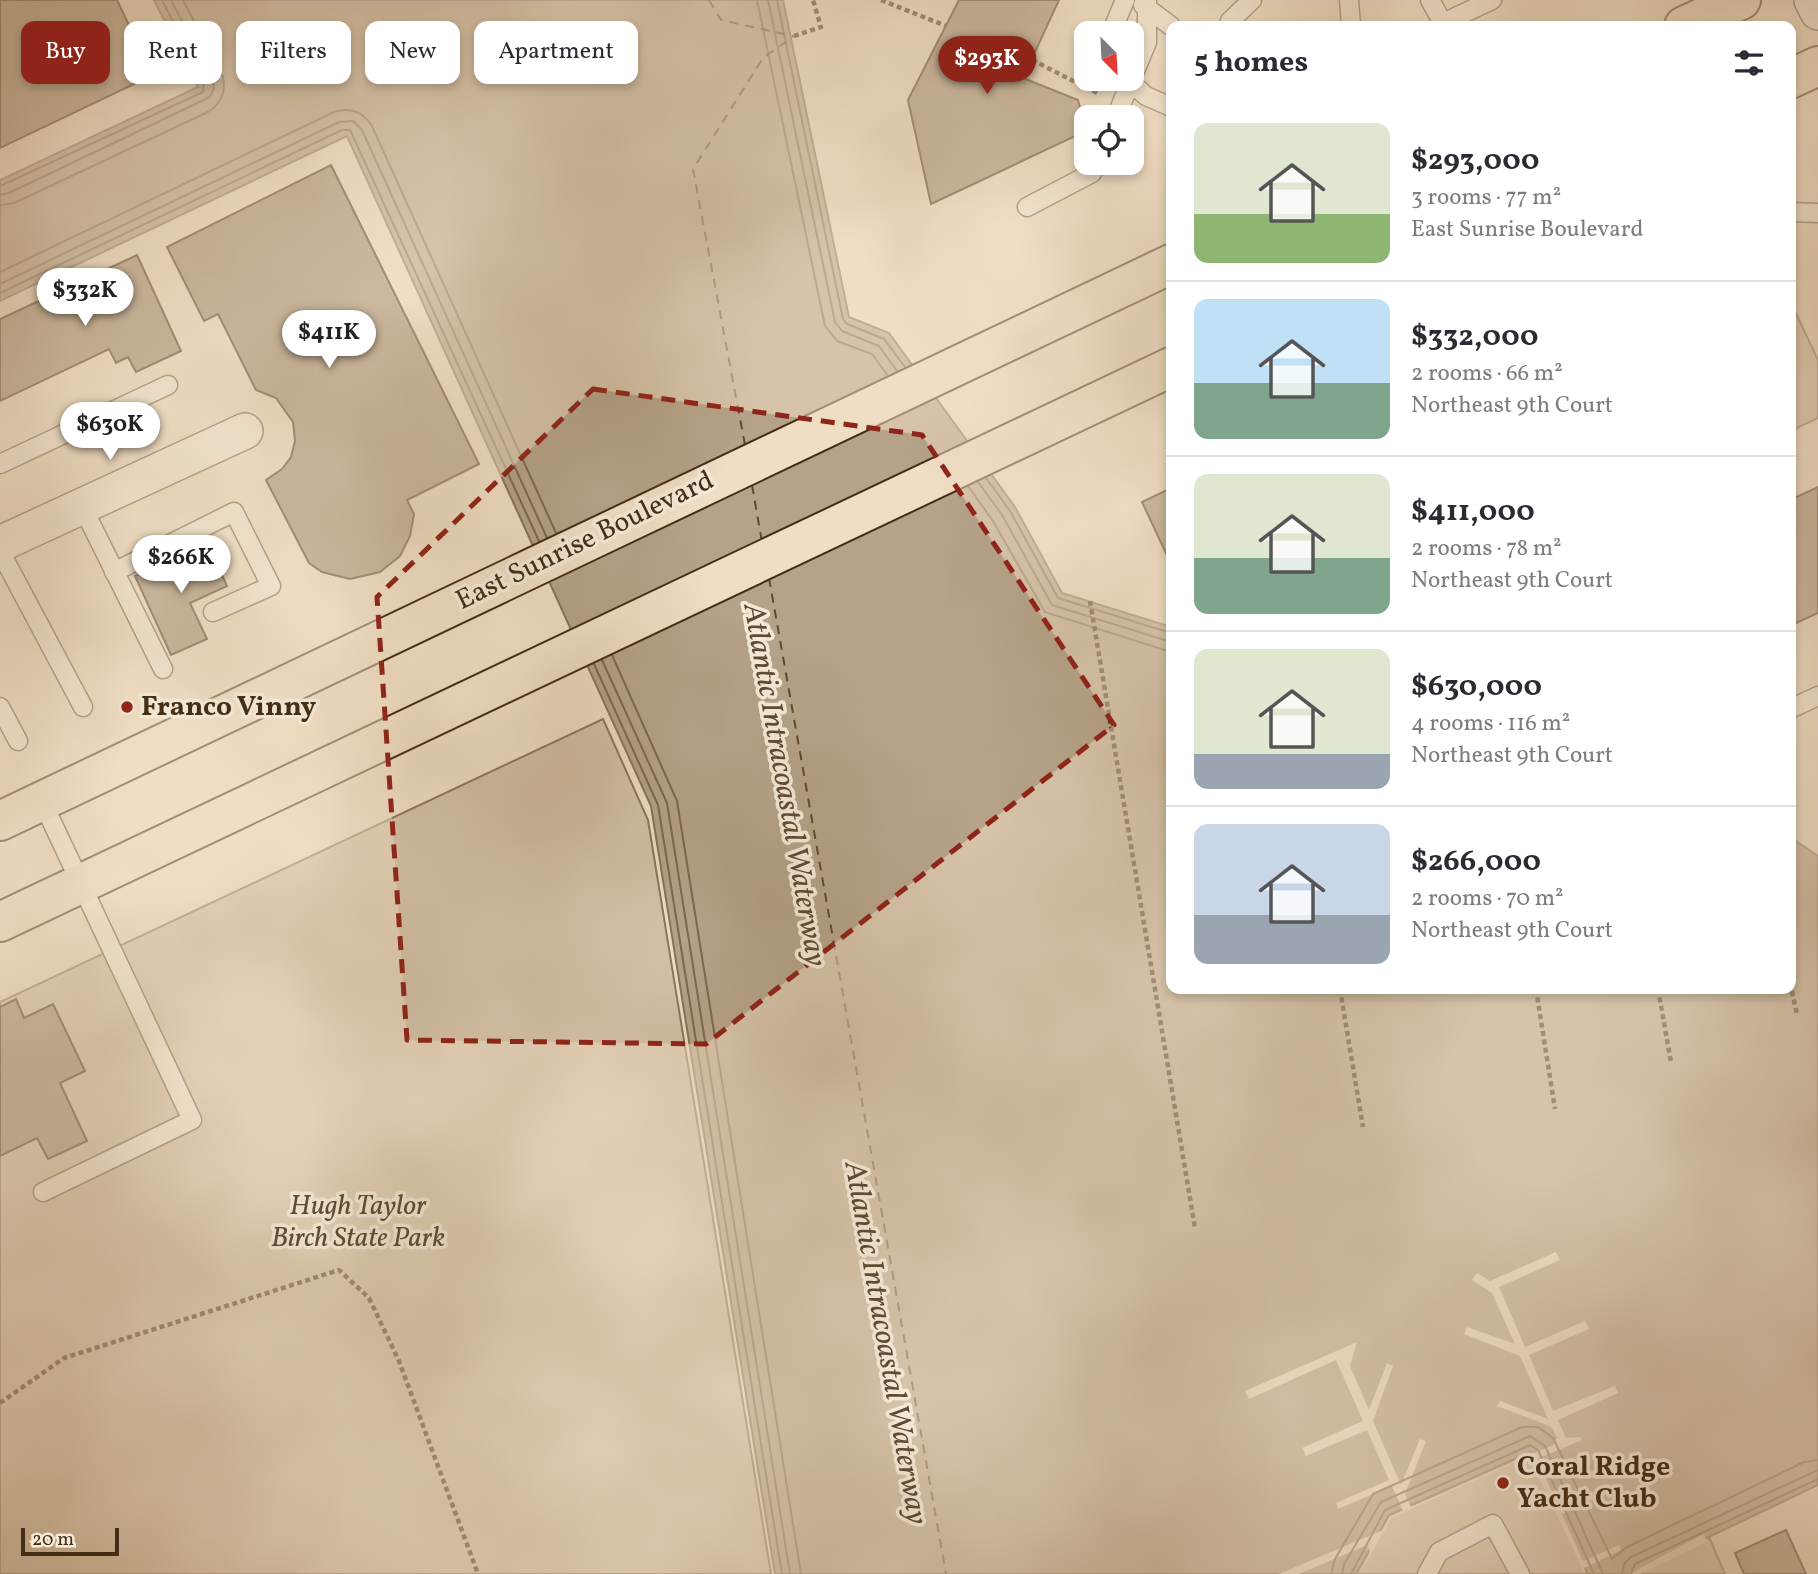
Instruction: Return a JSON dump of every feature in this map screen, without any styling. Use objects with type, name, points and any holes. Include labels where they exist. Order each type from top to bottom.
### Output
[{"type":"main road","points":[[1695,21],[1741,0]]},
{"type":"main road","points":[[1796,76],[1818,66]]},
{"type":"main road","name":"East Sunrise Boulevard","points":[[0,821],[995,345],[1166,266]]},
{"type":"main road","points":[[0,922],[1166,370]]},
{"type":"street","points":[[1812,0],[1818,12]]},
{"type":"street","points":[[0,544],[245,431]]},
{"type":"lane","points":[[1116,21],[1125,0]]},
{"type":"lane","points":[[1231,21],[1252,0]]},
{"type":"lane","points":[[1349,0],[1351,21]]},
{"type":"lane","points":[[1430,0],[1442,21]]},
{"type":"lane","points":[[1447,21],[1492,0]]},
{"type":"lane","points":[[1143,3],[1166,22]]},
{"type":"lane","points":[[1143,3],[1147,42],[1144,48]]},
{"type":"lane","points":[[1140,91],[1166,105]]},
{"type":"lane","points":[[1027,207],[1087,175]]},
{"type":"lane","points":[[1796,212],[1818,213]]},
{"type":"lane","points":[[0,464],[168,385]]},
{"type":"lane","points":[[82,506],[163,669]]},
{"type":"lane","points":[[114,572],[234,512],[271,586],[214,612]]},
{"type":"lane","points":[[0,551],[83,707]]},
{"type":"lane","points":[[1796,706],[1818,696]]},
{"type":"lane","points":[[0,707],[18,741]]},
{"type":"lane","points":[[42,801],[192,1119],[43,1192]]},
{"type":"lane","points":[[1427,1574],[1440,1552],[1493,1524],[1520,1574]]},
{"type":"path","points":[[794,36],[821,27],[813,0]]},
{"type":"path","points":[[881,0],[946,26]]},
{"type":"path","points":[[1032,60],[1109,105]]},
{"type":"path","points":[[1090,601],[1195,1228]]},
{"type":"path","points":[[1341,994],[1363,1127]]},
{"type":"path","points":[[1537,994],[1555,1109]]},
{"type":"path","points":[[1659,994],[1671,1062]]},
{"type":"path","points":[[1792,994],[1797,1014]]},
{"type":"path","points":[[0,1404],[64,1358],[339,1270],[369,1298],[399,1361],[478,1574]]},
{"type":"highlighted area","points":[[593,389],[922,435],[1114,725],[706,1044],[407,1040],[377,597]]},
{"type":"green space","points":[[1796,314],[1818,360],[1818,418],[1796,429]]},
{"type":"green space","name":"Hugh Taylor Birch State Park","points":[[603,719],[648,820],[771,1574],[0,1574],[0,1002]]},
{"type":"green space","name":"Coral Ridge Yacht Club","points":[[1531,1452],[1588,1574],[1356,1574],[1389,1515]]},
{"type":"green space","name":"Coral Ridge Yacht Club","points":[[1709,1537],[1725,1574],[1631,1574]]},
{"type":"water","name":"Atlantic Intracoastal Waterway","points":[[154,0],[783,0],[849,317],[889,333],[1015,507],[1062,593],[1166,625],[1166,994],[1796,994],[1796,841],[1818,856],[1818,1485],[1631,1574],[1588,1574],[1530,1452],[1389,1515],[1356,1574],[775,1574],[651,806],[347,136],[0,301],[0,180],[198,87],[196,84],[222,84],[222,21],[165,21]]},
{"type":"pier","name":"Coral Ridge Yacht Club","points":[[1556,1252],[1560,1260],[1499,1287],[1525,1347],[1585,1321],[1589,1329],[1529,1355],[1553,1411],[1615,1386],[1618,1393],[1558,1420],[1566,1438],[1580,1437],[1582,1440],[1537,1459],[1559,1507],[1608,1486],[1611,1492],[1562,1514],[1583,1561],[1619,1545],[1621,1550],[1584,1568],[1585,1574],[1529,1456],[1391,1518],[1360,1574],[1370,1552],[1367,1545],[1299,1574],[1279,1574],[1383,1530],[1390,1517],[1403,1511],[1392,1486],[1338,1509],[1336,1503],[1389,1480],[1367,1430],[1306,1456],[1302,1448],[1363,1421],[1336,1360],[1249,1399],[1245,1391],[1357,1342],[1350,1366],[1369,1410],[1387,1363],[1393,1366],[1373,1421],[1401,1485],[1420,1439],[1426,1441],[1405,1494],[1411,1507],[1553,1445],[1557,1438],[1552,1427],[1497,1406],[1500,1401],[1548,1419],[1520,1356],[1464,1334],[1467,1327],[1515,1344],[1492,1293],[1472,1280],[1477,1273],[1490,1281]]},
{"type":"pier","name":"Coral Ridge Yacht Club","points":[[1704,1534],[1707,1542],[1640,1574],[1629,1574]]},
{"type":"building","points":[[0,0],[117,0],[127,21],[124,21],[124,84],[134,84],[0,148]]},
{"type":"building","points":[[959,0],[1059,0],[1023,78],[1078,100],[1079,105],[1074,105],[1074,137],[931,204],[908,100]]},
{"type":"building","points":[[331,165],[479,464],[407,500],[414,514],[410,536],[400,556],[380,572],[350,579],[322,572],[309,563],[266,480],[282,469],[291,457],[295,441],[293,422],[276,398],[256,390],[218,314],[204,321],[167,247]]},
{"type":"building","points":[[137,255],[181,351],[136,372],[128,357],[116,363],[109,349],[0,401],[0,319]]},
{"type":"building","points":[[1818,487],[1818,613],[1796,623],[1796,497]]},
{"type":"building","points":[[1166,490],[1166,553],[1142,502]]},
{"type":"building","points":[[207,542],[227,586],[190,603],[207,639],[171,655],[135,576]]},
{"type":"building","points":[[16,999],[24,1018],[53,1004],[85,1071],[60,1083],[87,1141],[48,1159],[37,1138],[0,1156],[0,1007]]},
{"type":"building","points":[[1786,1530],[1806,1574],[1744,1574],[1735,1553]]},
{"type":"ferry route","points":[[709,0],[721,20],[793,36]]},
{"type":"ferry route","points":[[745,445],[693,169],[763,58],[794,36]]},
{"type":"ferry route","points":[[752,485],[762,542]]},
{"type":"ferry route","points":[[769,578],[946,1574]]},
{"type":"place","name":"Franco Vinny","points":[[127,707]]},
{"type":"place","name":"Coral Ridge Yacht Club","points":[[1503,1483]]}]
